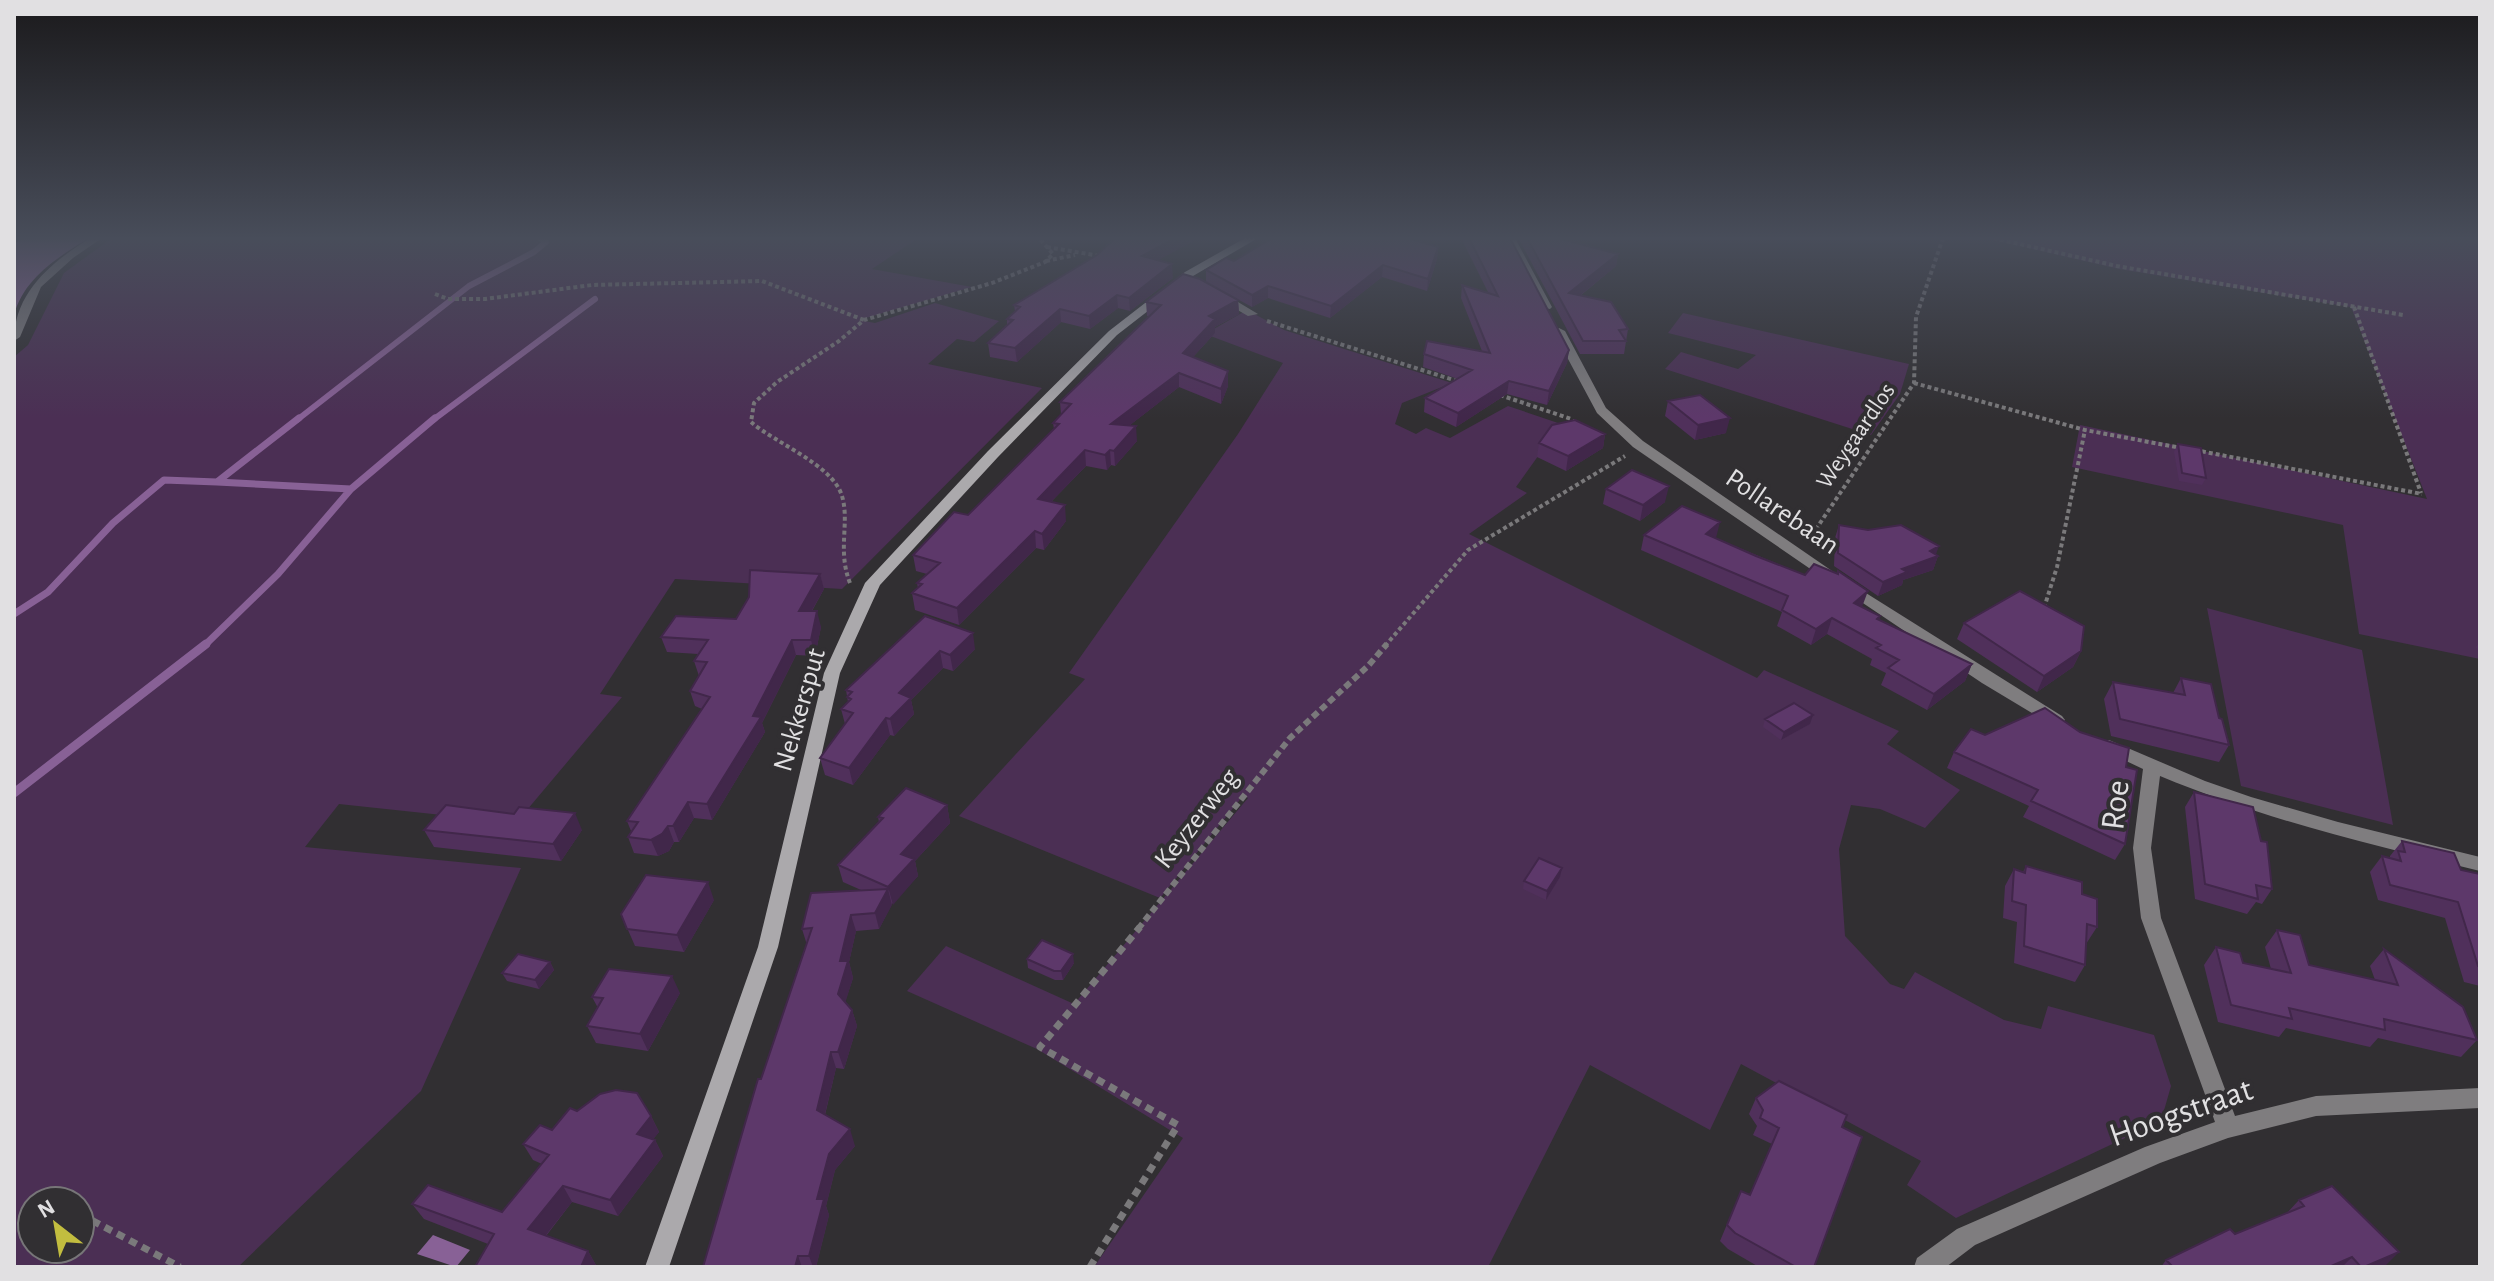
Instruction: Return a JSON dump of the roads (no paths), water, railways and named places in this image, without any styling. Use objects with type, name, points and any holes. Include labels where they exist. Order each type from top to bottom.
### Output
[{"type":"street","points":[[14,337],[31,298]]},
{"type":"street","name":"Nekkersput","points":[[657,1267],[768,947],[832,673],[873,583],[993,454],[1113,333],[1164,298]]},
{"type":"street","points":[[1223,298],[1252,314]]},
{"type":"street","name":"Pollarebaan","points":[[1542,298],[1601,410],[1663,464],[1988,679],[2152,768]]},
{"type":"street","name":"Roe","points":[[2228,1128],[2151,918],[2142,848],[2152,768],[2241,802],[2480,864]]},
{"type":"street","name":"Hoogstraat","points":[[1926,1267],[1966,1237],[2153,1155],[2228,1128],[2316,1106],[2480,1098]]},
{"type":"waterway","points":[[297,420],[454,298]]},
{"type":"waterway","points":[[433,420],[595,299]]},
{"type":"waterway","points":[[217,482],[299,418]]},
{"type":"waterway","points":[[351,489],[435,418]]},
{"type":"waterway","points":[[14,614],[48,592],[113,523],[164,480],[217,482]]},
{"type":"waterway","points":[[217,482],[351,489]]},
{"type":"waterway","points":[[204,646],[278,574],[351,489]]},
{"type":"waterway","points":[[14,793],[206,644]]}]
